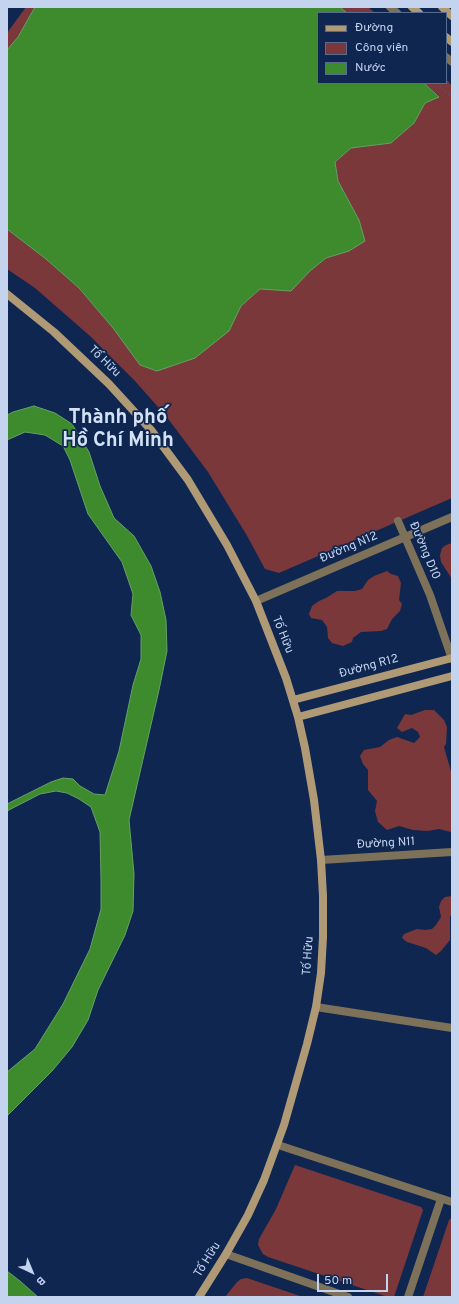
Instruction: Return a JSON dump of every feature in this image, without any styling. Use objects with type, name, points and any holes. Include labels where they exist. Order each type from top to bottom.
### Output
[{"type":"main road","points":[[442,7],[452,16]]},
{"type":"main road","name":"Tố Hữu","points":[[7,294],[54,332],[109,384],[151,430],[188,480],[215,523],[256,602],[286,678],[298,717],[305,748],[314,800],[321,860],[323,937],[321,973],[316,1007],[278,1145],[264,1180],[251,1208],[226,1254],[198,1297]]},
{"type":"main road","name":"Đường R12","points":[[293,700],[452,658]]},
{"type":"main road","points":[[298,717],[452,676]]},
{"type":"street","name":"Đường N12","points":[[256,602],[452,517]]},
{"type":"street","name":"Đường D10","points":[[398,520],[430,595],[452,658]]},
{"type":"street","name":"Đường N11","points":[[321,860],[452,852]]},
{"type":"street","points":[[316,1007],[452,1028]]},
{"type":"street","points":[[278,1145],[452,1202]]},
{"type":"street","points":[[408,1297],[442,1199]]},
{"type":"street","points":[[226,1254],[348,1297]]},
{"type":"path","points":[[438,84],[452,98]]},
{"type":"green space","points":[[26,7],[35,7],[18,37],[7,50],[7,33]]},
{"type":"green space","points":[[340,7],[368,7],[374,12],[346,12]]},
{"type":"green space","points":[[447,80],[452,86],[452,498],[279,573],[265,569],[246,534],[208,472],[166,416],[135,381],[90,336],[35,288],[7,269],[7,229],[46,259],[79,288],[127,345],[229,331],[241,306],[260,289],[291,290],[310,271],[326,258],[349,251],[359,220],[338,181],[335,162],[351,148],[391,143],[414,123],[425,103],[439,96],[425,84],[447,84]]},
{"type":"green space","points":[[452,543],[452,579],[441,562],[440,555],[442,548]]},
{"type":"green space","points":[[387,571],[398,576],[401,583],[399,600],[402,604],[400,611],[392,619],[387,629],[381,631],[361,632],[353,638],[352,642],[343,646],[332,643],[328,638],[327,627],[322,620],[311,618],[309,614],[312,606],[337,591],[355,591],[362,589],[368,580]]},
{"type":"green space","points":[[425,710],[434,710],[444,720],[447,727],[446,744],[444,747],[452,775],[452,831],[439,829],[428,831],[413,830],[399,826],[387,830],[378,822],[375,811],[377,801],[368,790],[368,770],[363,764],[360,756],[364,750],[380,747],[389,740],[397,737],[414,743],[420,737],[418,732],[412,728],[402,732],[397,728],[405,714],[411,715]]},
{"type":"green space","points":[[452,896],[450,940],[441,951],[436,955],[426,948],[407,942],[402,938],[404,934],[417,929],[432,929],[441,917],[439,907],[441,901],[445,897]]},
{"type":"green space","points":[[295,1165],[421,1207],[423,1210],[394,1297],[388,1297],[268,1257],[263,1254],[258,1245],[259,1239],[276,1209]]},
{"type":"green space","points":[[452,1217],[452,1297],[423,1297],[449,1220]]},
{"type":"green space","points":[[247,1278],[303,1297],[225,1297],[237,1282],[241,1279]]},
{"type":"water","points":[[35,7],[340,7],[346,12],[317,12],[317,84],[425,84],[439,97],[425,103],[414,123],[391,143],[351,148],[335,162],[338,181],[359,220],[365,241],[349,251],[326,258],[310,271],[291,291],[260,289],[241,306],[229,331],[195,358],[157,371],[140,365],[113,328],[79,288],[46,259],[7,229],[7,50],[18,37]]},
{"type":"water","points":[[34,406],[55,413],[72,424],[89,452],[100,486],[114,518],[134,536],[151,566],[160,592],[166,620],[167,651],[129,820],[134,874],[133,911],[125,935],[98,990],[88,1020],[72,1047],[52,1071],[7,1116],[7,1072],[35,1049],[63,1004],[90,949],[101,909],[101,880],[100,832],[91,807],[67,793],[56,791],[40,794],[7,811],[7,804],[51,782],[63,778],[73,779],[80,786],[94,794],[105,795],[119,751],[133,685],[141,659],[141,635],[131,615],[133,594],[122,562],[88,514],[70,460],[63,446],[45,435],[25,432],[7,440],[7,415]]},
{"type":"water","points":[[7,1271],[20,1281],[38,1297],[7,1297]]},
{"type":"district","name":"Thành phố Hồ Chí Minh","points":[[118,430]]}]
